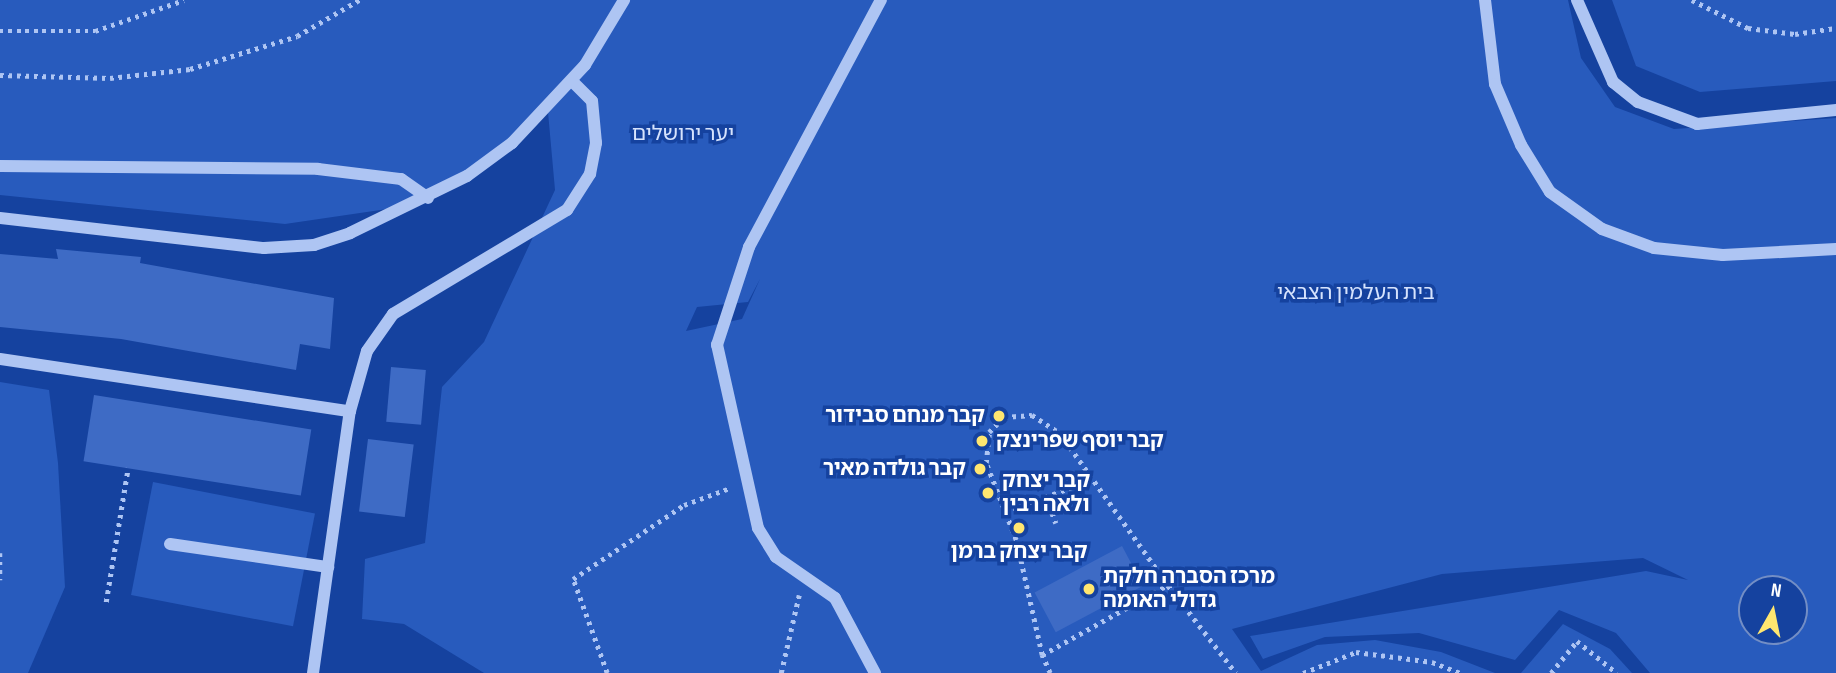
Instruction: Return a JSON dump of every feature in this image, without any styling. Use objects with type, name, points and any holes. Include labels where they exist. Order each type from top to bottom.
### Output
[{"type":"street","points":[[0,218],[290,247],[350,233],[428,198],[512,143],[572,82],[624,0]]},
{"type":"street","points":[[875,673],[835,598],[776,557],[744,484],[717,345],[749,247],[881,0]]},
{"type":"street","points":[[1485,0],[1495,84],[1521,145],[1550,192],[1602,229],[1654,248],[1723,255],[1836,249]]},
{"type":"street","points":[[1577,0],[1613,82],[1638,103],[1696,124],[1836,110]]},
{"type":"street","points":[[313,673],[350,411],[367,351],[393,314],[566,210],[590,174],[592,101],[572,82]]},
{"type":"street","points":[[0,166],[345,171],[401,179],[428,198]]},
{"type":"street","points":[[0,359],[350,411]]},
{"type":"street","points":[[170,544],[328,567]]},
{"type":"path","points":[[0,31],[95,31],[184,0]]},
{"type":"path","points":[[0,75],[110,78],[190,69],[297,36],[359,0]]},
{"type":"path","points":[[1692,0],[1748,28],[1795,34],[1836,28]]},
{"type":"path","points":[[1050,673],[1042,654],[1005,512],[986,463],[989,432],[1004,417],[1032,415],[1060,433],[1173,592]]},
{"type":"path","points":[[106,602],[128,468]]},
{"type":"path","points":[[607,673],[573,579],[684,505],[744,484]]},
{"type":"path","points":[[1005,512],[1076,486]]},
{"type":"path","points":[[1046,496],[1056,523]]},
{"type":"path","points":[[0,553],[0,580]]},
{"type":"path","points":[[781,673],[804,576]]},
{"type":"path","points":[[1042,654],[1168,585],[1237,673]]},
{"type":"path","points":[[1551,673],[1577,641],[1617,673]]},
{"type":"path","points":[[1303,673],[1356,652],[1432,662],[1460,673]]},
{"type":"green space","points":[[0,0],[1568,0],[1581,58],[1615,107],[1674,129],[1836,118],[1836,673],[1650,673],[1616,633],[1559,610],[1515,660],[1419,633],[1325,637],[1263,659],[1250,636],[1646,571],[1688,580],[1643,558],[1442,574],[1232,629],[1261,671],[1317,645],[1375,640],[1441,652],[1495,673],[484,673],[404,624],[362,619],[365,559],[425,543],[442,387],[484,342],[555,190],[548,112],[462,174],[394,208],[285,224],[0,195]],"holes":[[[760,279],[742,319],[686,331],[697,307],[748,302]]]},
{"type":"green space","points":[[1612,0],[1836,0],[1836,81],[1700,92],[1636,66]]},
{"type":"green space","points":[[0,382],[49,390],[58,463],[65,587],[28,673],[0,673]]},
{"type":"green space","points":[[153,482],[315,513],[293,626],[131,595]]},
{"type":"green space","points":[[1563,624],[1610,649],[1632,673],[1521,673]]},
{"type":"building","points":[[56,249],[141,257],[140,263],[334,298],[330,349],[300,344],[296,370],[121,339],[0,327],[0,254],[58,259]]},
{"type":"building","points":[[391,367],[426,370],[421,425],[386,422]]},
{"type":"building","points":[[94,395],[311,429],[301,496],[84,461]]},
{"type":"building","points":[[368,439],[414,445],[405,517],[359,511]]},
{"type":"building","name":"מרכז הסברה חלקת גדולי האומה","points":[[1122,546],[1143,586],[1056,632],[1035,592]]},
{"type":"place","name":"קבר מנחם סבידור","points":[[999,416]]},
{"type":"place","name":"קבר יוסף שפרינצק","points":[[982,441]]},
{"type":"place","name":"קבר גולדה מאיר","points":[[980,469]]},
{"type":"place","name":"קבר יצחק ולאה רבין","points":[[988,493]]},
{"type":"place","name":"קבר יצחק ברמן","points":[[1019,528]]},
{"type":"place","name":"מרכז הסברה חלקת גדולי האומה","points":[[1089,589]]},
{"type":"park label","name":"יער ירושלים","points":[[683,134]]},
{"type":"park label","name":"בית העלמין הצבאי","points":[[1356,293]]}]
